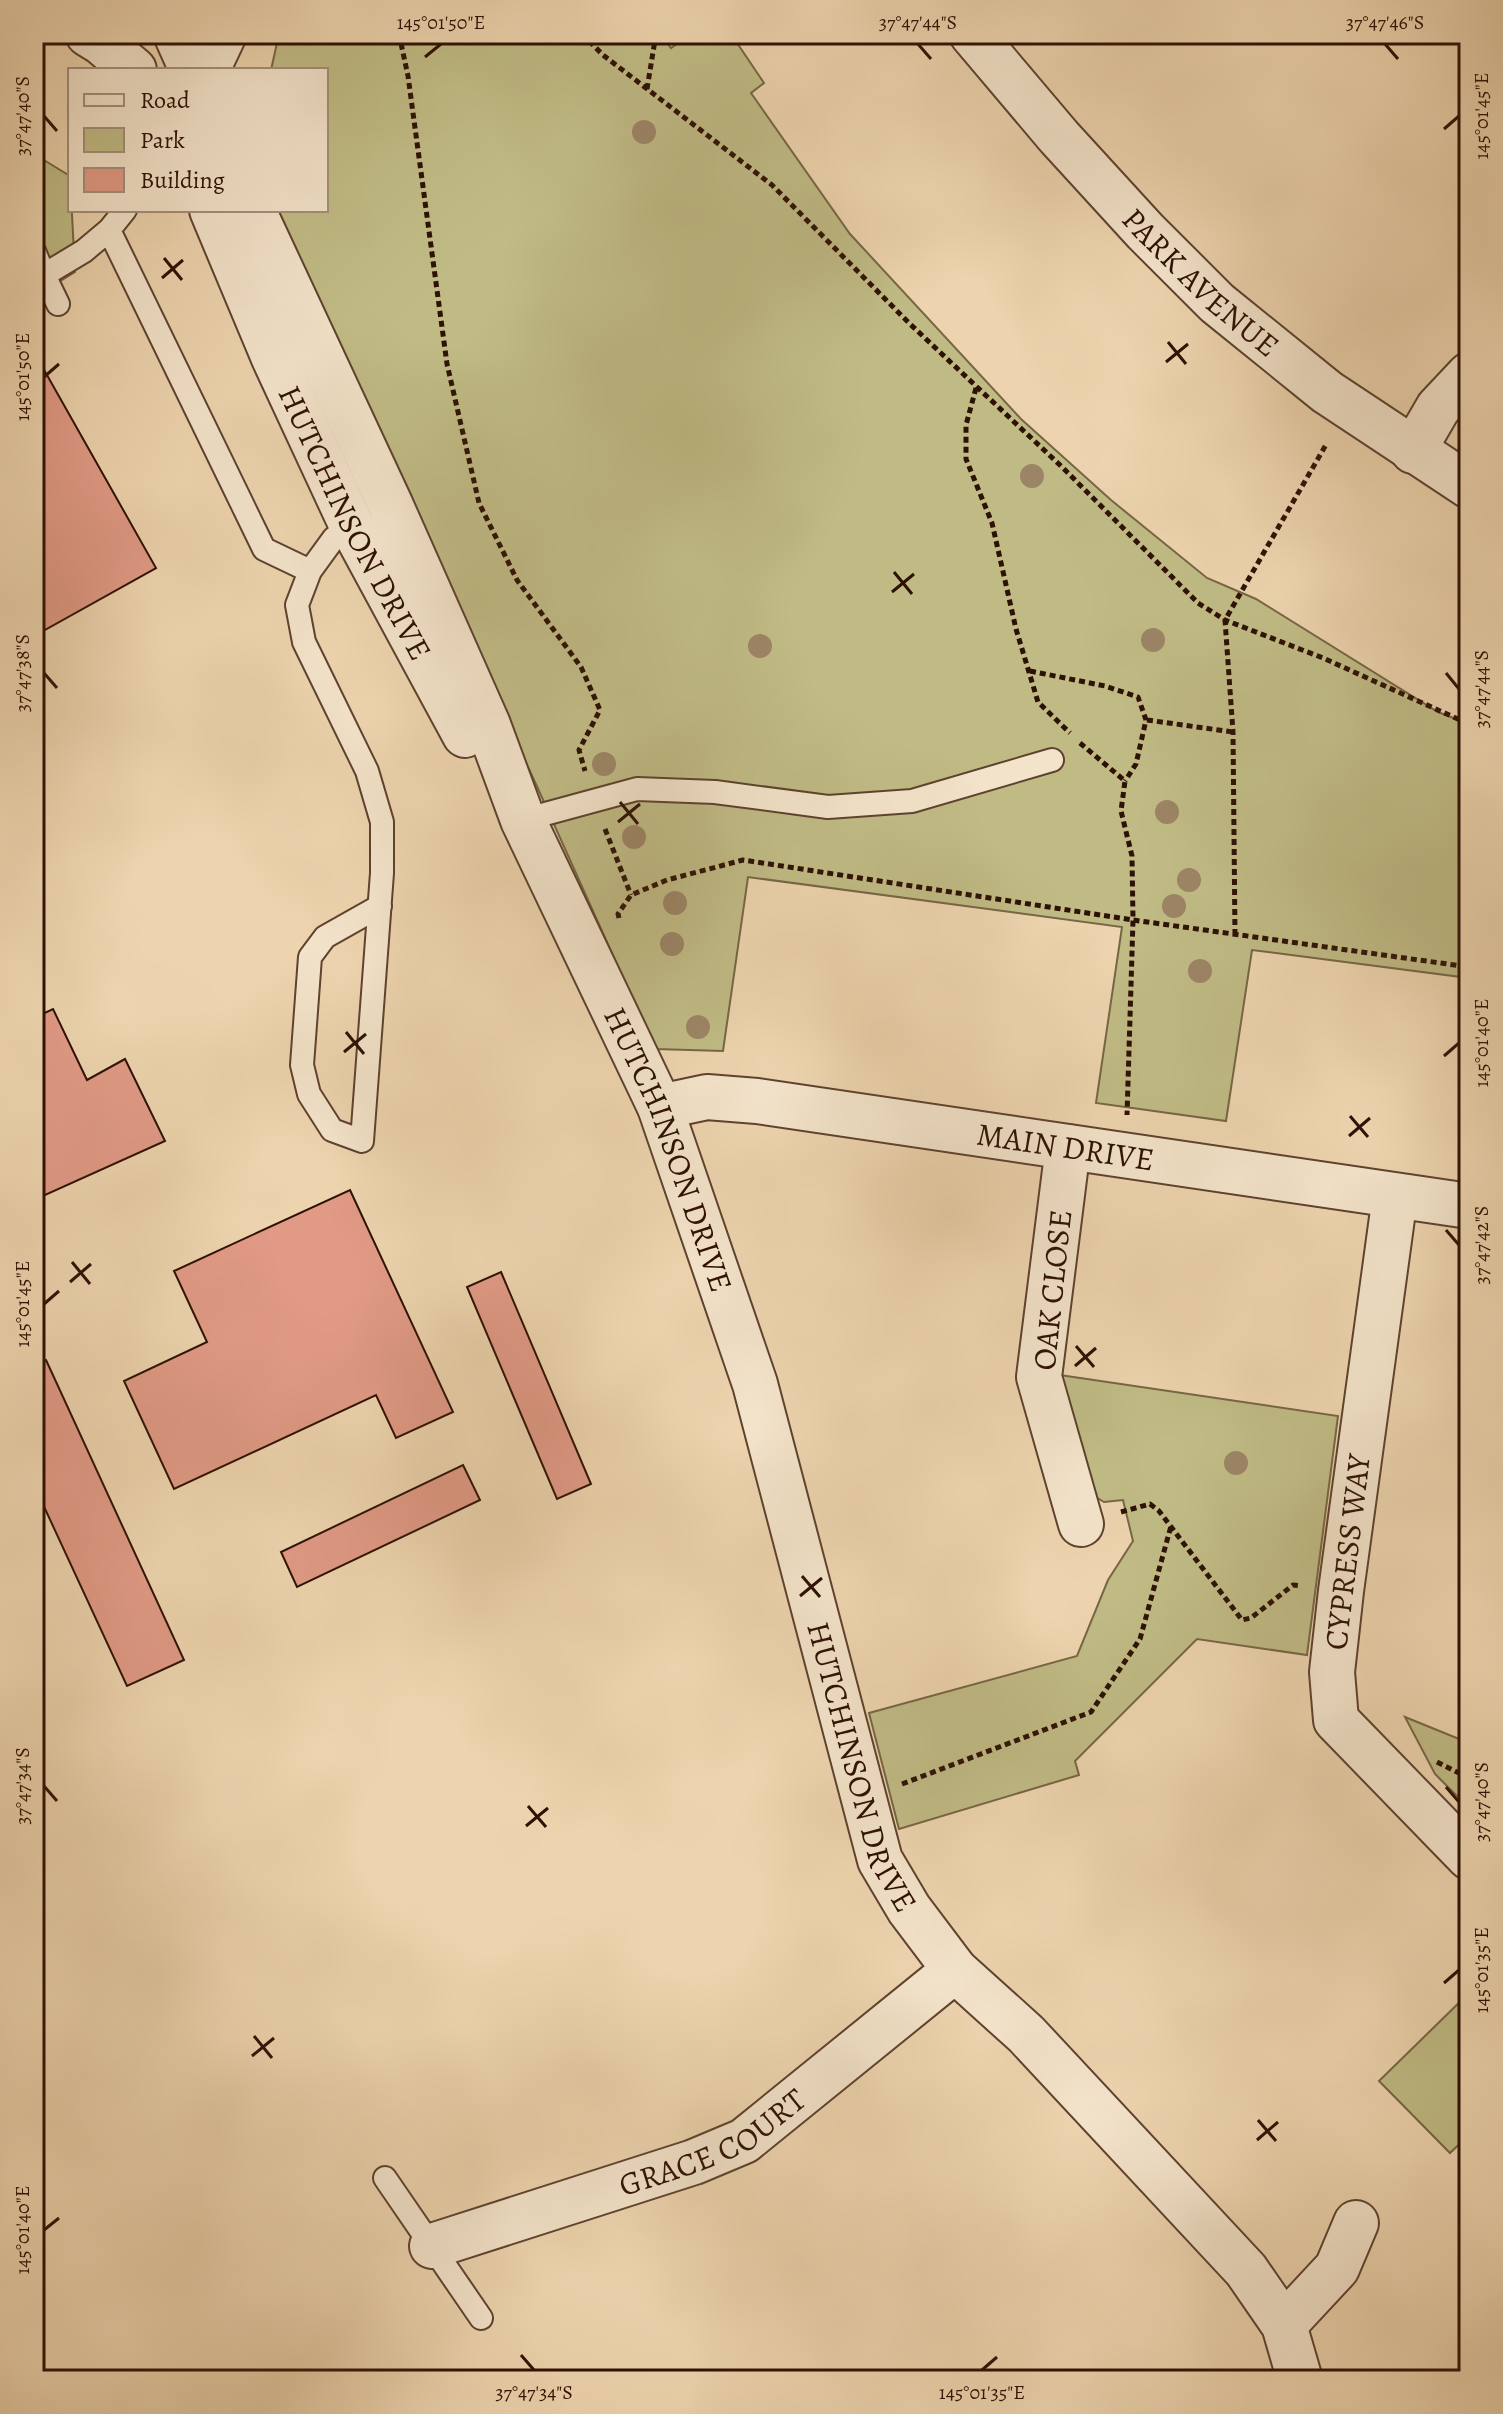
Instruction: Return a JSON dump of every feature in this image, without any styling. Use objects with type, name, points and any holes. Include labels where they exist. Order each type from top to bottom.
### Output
[{"type":"street","points":[[88,34],[131,68]]},
{"type":"street","points":[[138,34],[152,68]]},
{"type":"street","points":[[176,34],[191,68]]},
{"type":"street","points":[[208,68],[224,34]]},
{"type":"street","name":"PARK AVENUE","points":[[972,34],[1134,220],[1217,303],[1327,392],[1469,486]]},
{"type":"street","name":"HUTCHINSON DRIVE","points":[[213,212],[274,358],[352,526],[462,731],[523,820]]},
{"type":"street","name":"HUTCHINSON DRIVE","points":[[254,212],[390,504],[488,725],[523,820],[660,1107],[755,1384],[880,1860],[909,1909],[955,1970],[1026,2034],[1246,2270],[1284,2325],[1300,2380]]},
{"type":"street","points":[[1413,451],[1438,408],[1469,375]]},
{"type":"street","name":"MAIN DRIVE","points":[[660,1107],[707,1097],[757,1101],[1469,1206]]},
{"type":"street","name":"OAK CLOSE","points":[[1068,1147],[1039,1377],[1081,1524]]},
{"type":"street","name":"CYPRESS WAY","points":[[1395,1196],[1341,1591],[1332,1672],[1336,1720],[1469,1857]]},
{"type":"street","name":"GRACE COURT","points":[[432,2246],[694,2162],[744,2141],[955,1970]]},
{"type":"street","points":[[1284,2325],[1337,2268],[1356,2223]]},
{"type":"lane","points":[[44,275],[84,251],[109,230],[123,212]]},
{"type":"lane","points":[[109,230],[264,549],[310,571]]},
{"type":"lane","points":[[34,251],[58,304]]},
{"type":"lane","points":[[380,906],[325,937],[310,957],[302,1065],[309,1094],[332,1130],[362,1141],[378,938],[380,906],[382,822],[367,771],[304,642],[297,605],[310,571],[334,538],[390,504]]},
{"type":"lane","points":[[523,820],[637,789],[715,792],[828,807],[912,801],[1052,760]]},
{"type":"lane","points":[[385,2178],[481,2318]]},
{"type":"path","points":[[399,34],[408,76],[447,364],[479,503],[517,580],[581,667],[600,710],[579,750],[594,802],[631,895]]},
{"type":"path","points":[[582,34],[603,55],[772,185],[1198,603],[1225,620],[1323,658],[1469,724]]},
{"type":"path","points":[[647,89],[656,34]]},
{"type":"path","points":[[976,388],[966,425],[966,459],[992,523],[1016,629],[1038,702],[1090,753],[1125,781]]},
{"type":"path","points":[[1235,935],[1233,732],[1225,620],[1327,443]]},
{"type":"path","points":[[1030,671],[1105,686],[1138,697],[1146,720],[1136,764],[1125,781],[1121,811],[1132,856],[1133,920],[1125,1156]]},
{"type":"path","points":[[1146,720],[1233,732]]},
{"type":"path","points":[[620,926],[618,914],[631,895],[667,880],[743,860],[1133,920],[1469,967]]},
{"type":"path","points":[[1081,1524],[1150,1504],[1171,1526],[1242,1620],[1251,1618],[1293,1585],[1341,1591]]},
{"type":"path","points":[[864,1799],[1091,1712],[1140,1639],[1171,1526]]},
{"type":"green space","points":[[279,34],[661,34],[671,48],[691,34],[731,34],[764,83],[751,93],[850,234],[1021,419],[1111,500],[1207,578],[1256,599],[1438,712],[1469,724],[1469,978],[1252,950],[1226,1121],[1096,1103],[1122,927],[748,877],[723,1051],[655,1049],[535,782],[266,212],[328,212],[328,68],[271,68]]},
{"type":"green space","points":[[34,154],[68,175],[68,212],[72,212],[75,272],[34,297]]},
{"type":"green space","points":[[1053,1374],[1338,1416],[1307,1655],[1197,1639],[1075,1761],[1079,1775],[899,1829],[869,1713],[1077,1656],[1108,1580],[1133,1541],[1123,1500],[1104,1502],[1091,1494]]},
{"type":"green space","points":[[1405,1717],[1469,1743],[1469,1808],[1435,1774]]},
{"type":"green space","points":[[1469,1993],[1469,2135],[1450,2153],[1379,2081]]},
{"type":"building","points":[[43,368],[156,568],[34,636],[34,373]]},
{"type":"building","points":[[53,1009],[87,1080],[125,1059],[165,1141],[34,1200],[34,1018]]},
{"type":"building","points":[[350,1190],[453,1412],[396,1438],[376,1395],[174,1489],[124,1381],[207,1342],[174,1271]]},
{"type":"building","points":[[501,1272],[591,1484],[557,1499],[467,1287]]},
{"type":"building","points":[[46,1360],[184,1660],[127,1686],[34,1485],[34,1366]]},
{"type":"building","points":[[463,1465],[480,1500],[297,1587],[281,1552]]}]
